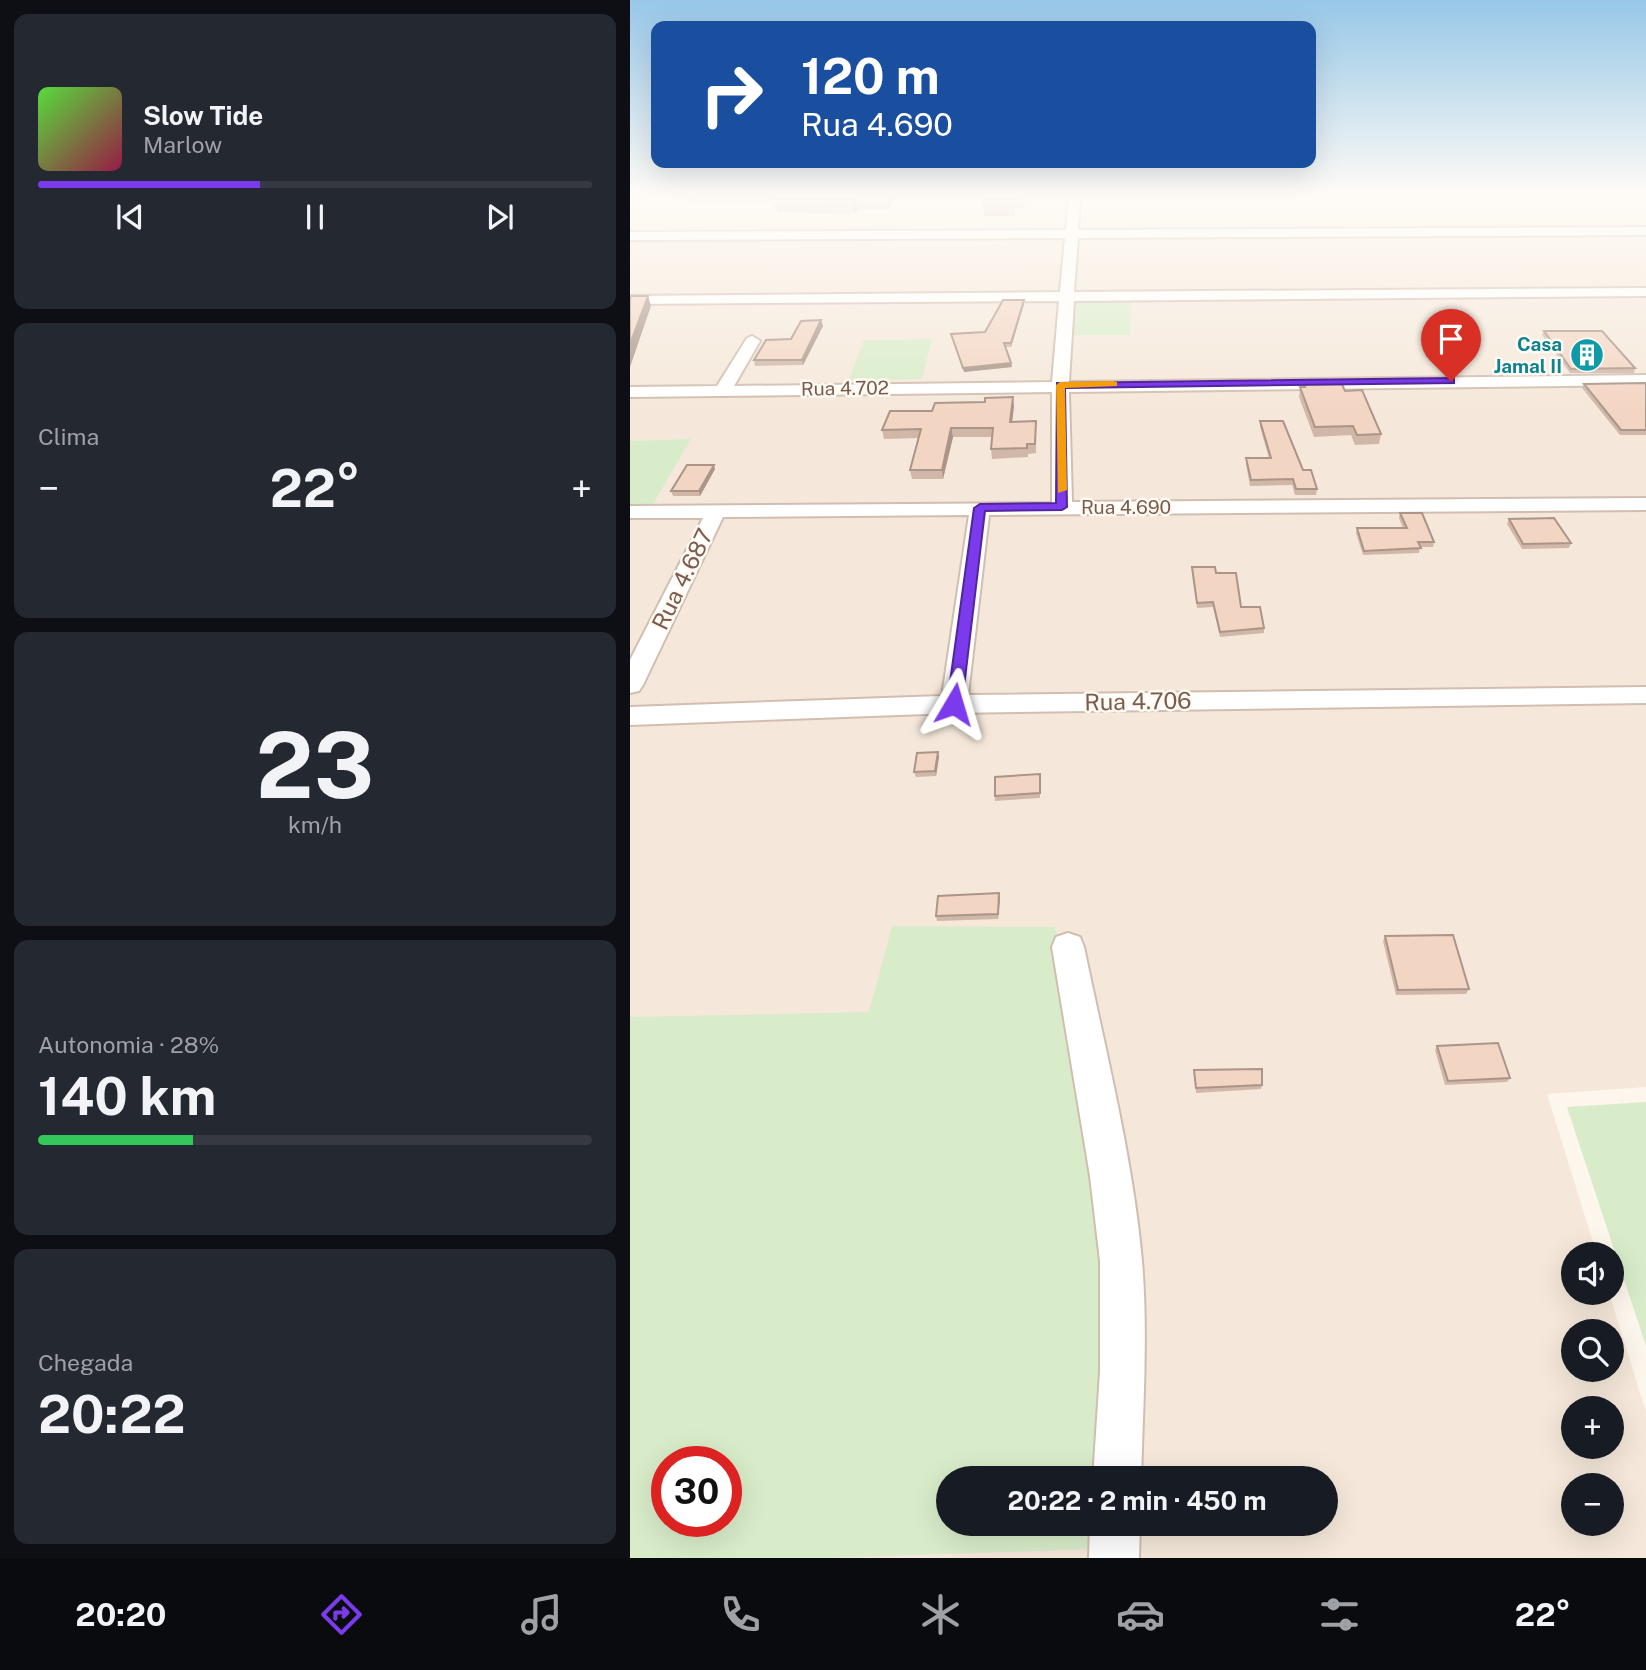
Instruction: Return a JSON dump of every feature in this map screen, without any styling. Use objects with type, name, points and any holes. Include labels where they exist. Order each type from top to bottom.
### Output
[{"type":"street","points":[[1062,507],[1060,385],[1070,266]]},
{"type":"street","points":[[630,300],[1646,292]]},
{"type":"street","points":[[722,391],[752,341]]},
{"type":"street","name":"Rua 4.702","points":[[630,391],[1646,380]]},
{"type":"street","name":"Rua 4.690","points":[[630,512],[1646,504]]},
{"type":"street","points":[[954,704],[980,508]]},
{"type":"street","name":"Rua 4.687","points":[[630,685],[716,510]]},
{"type":"street","name":"Rua 4.706","points":[[630,716],[954,704],[1646,695]]},
{"type":"street","points":[[1068,947],[1110,1176],[1121,1261],[1122,1372],[1118,1466]]},
{"type":"street","points":[[1114,1558],[1115,1536]]},
{"type":"shaded area","points":[[630,266],[1646,266],[1646,1087],[1547,1094],[1593,1242],[1561,1242],[1561,1305],[1613,1305],[1617,1319],[1561,1319],[1561,1382],[1624,1382],[1624,1341],[1646,1412],[1646,1558],[630,1558]]},
{"type":"green space","points":[[1074,300],[1131,300],[1130,335],[1069,335]]},
{"type":"green space","points":[[932,339],[922,379],[849,380],[864,340]]},
{"type":"green space","points":[[691,439],[653,504],[630,504],[630,441]]},
{"type":"green space","points":[[892,926],[1055,927],[1119,1243],[1102,1466],[936,1466],[936,1536],[1097,1536],[1096,1549],[828,1558],[630,1558],[630,1017],[869,1012]]},
{"type":"green space","points":[[1646,1102],[1646,1346],[1624,1279],[1624,1242],[1612,1242],[1567,1107]]},
{"type":"building","points":[[631,296],[648,296],[630,344],[630,299]]},
{"type":"building","points":[[1003,300],[1024,300],[1011,343],[1004,343],[1011,363],[963,368],[951,334],[985,332]]},
{"type":"building","points":[[821,320],[802,360],[754,360],[766,340],[791,339],[801,321]]},
{"type":"building","name":"Casa Jamal II","points":[[1544,331],[1602,331],[1635,368],[1571,369]]},
{"type":"building","points":[[1341,382],[1345,391],[1362,390],[1381,434],[1357,435],[1353,426],[1315,427],[1300,387],[1305,387],[1303,383]]},
{"type":"building","points":[[1646,383],[1646,430],[1621,430],[1584,384]]},
{"type":"building","points":[[1013,397],[1010,422],[1036,421],[1035,444],[1027,444],[1027,448],[991,449],[993,428],[951,428],[942,470],[910,470],[921,429],[882,430],[890,411],[932,411],[935,403],[985,402],[985,398]]},
{"type":"building","points":[[1260,421],[1283,421],[1303,470],[1311,470],[1317,489],[1296,489],[1293,479],[1251,480],[1246,458],[1271,458]]},
{"type":"building","points":[[687,465],[714,465],[699,491],[671,491]]},
{"type":"building","points":[[1400,513],[1422,513],[1434,542],[1418,542],[1421,548],[1364,551],[1357,528],[1407,528]]},
{"type":"building","points":[[1554,518],[1571,543],[1523,544],[1509,519]]},
{"type":"building","points":[[1192,567],[1215,567],[1216,573],[1236,573],[1241,607],[1260,607],[1264,628],[1220,632],[1213,602],[1197,603]]},
{"type":"building","points":[[938,752],[935,771],[914,772],[917,753]]},
{"type":"building","points":[[1040,774],[1040,793],[995,796],[995,777]]},
{"type":"building","points":[[999,893],[998,914],[936,916],[938,896]]},
{"type":"building","points":[[1453,935],[1469,989],[1398,990],[1385,936]]},
{"type":"building","points":[[1498,1043],[1510,1078],[1448,1081],[1437,1046]]},
{"type":"building","points":[[1262,1069],[1262,1085],[1196,1088],[1194,1070]]},
{"type":"slow traffic","points":[[1061,490],[1060,385],[1113,384]]},
{"type":"place","name":"Casa Jamal II","points":[[1587,355]]},
{"type":"route","points":[[954,704],[980,508],[1062,507],[1060,385],[1451,381]]}]
